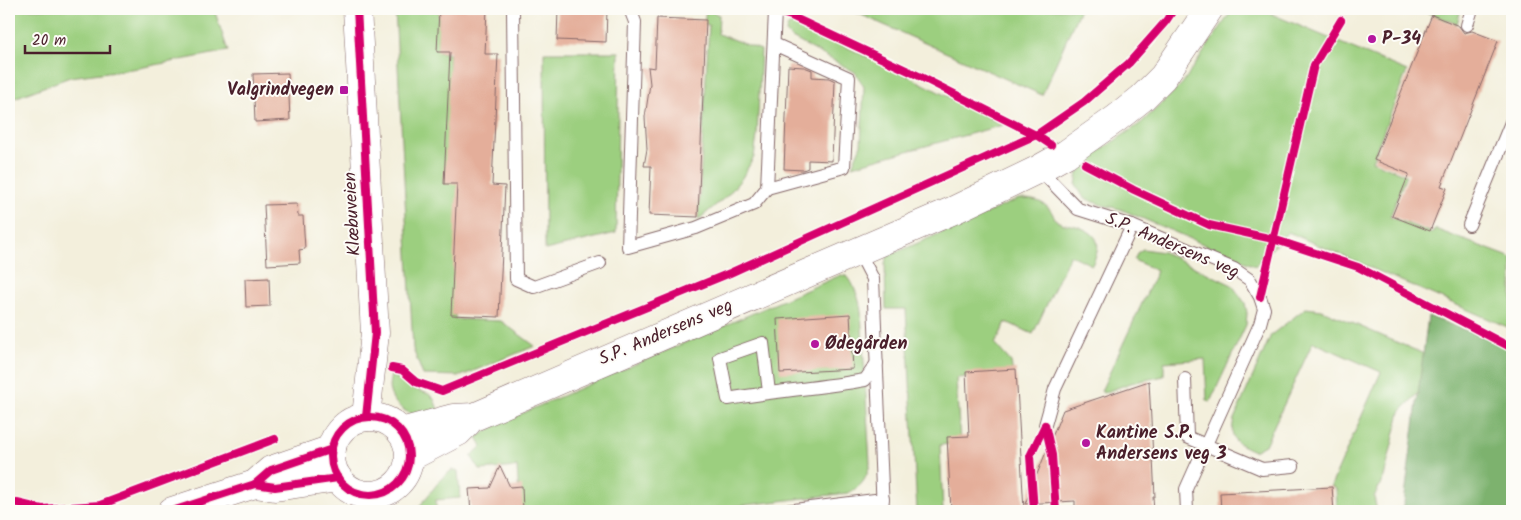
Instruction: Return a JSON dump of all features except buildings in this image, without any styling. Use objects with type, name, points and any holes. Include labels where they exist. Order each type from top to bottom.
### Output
[{"type":"street","name":"Klæbuveien","points":[[356,9],[375,333],[366,417]]},
{"type":"street","name":"S.P. Andersens veg","points":[[405,444],[453,418],[474,417],[860,252],[998,190],[1039,169],[1110,123],[1142,98],[1163,77],[1209,9]]},
{"type":"street","points":[[366,417],[380,418],[387,421],[405,444],[406,474],[401,481],[375,503],[347,488],[338,478],[332,466],[334,441],[343,428],[358,419],[366,417]]},
{"type":"street","points":[[172,511],[256,484],[271,470],[332,449]]},
{"type":"street","points":[[256,484],[275,487],[338,478]]},
{"type":"lane","points":[[513,9],[516,279],[534,287],[600,263]]},
{"type":"lane","points":[[630,9],[635,22],[628,247],[696,228],[754,204],[767,188],[774,44],[773,10]]},
{"type":"lane","points":[[1467,25],[1472,9]]},
{"type":"lane","points":[[767,188],[844,168],[849,78],[774,44]]},
{"type":"lane","points":[[1469,225],[1512,120]]},
{"type":"lane","name":"S.P. Andersens veg","points":[[1039,169],[1078,209],[1132,226],[1234,269],[1250,280],[1260,297],[1264,309],[1260,324],[1186,489],[1187,511]]},
{"type":"lane","points":[[1045,425],[1055,389],[1132,226]]},
{"type":"lane","points":[[786,511],[883,505],[873,280],[860,252]]},
{"type":"lane","points":[[769,392],[763,343],[720,358],[728,399],[769,392],[834,386],[866,380],[877,363]]},
{"type":"lane","points":[[1185,379],[1187,437],[1204,446],[1262,469],[1293,466]]},
{"type":"green space","points":[[9,9],[214,9],[228,51],[139,68],[70,77],[9,100]]},
{"type":"green space","points":[[395,9],[439,9],[438,52],[450,54],[447,182],[460,182],[455,319],[501,321],[535,346],[461,376],[423,375],[413,349]]},
{"type":"green space","points":[[706,9],[719,15],[718,34],[761,50],[757,136],[754,157],[742,178],[728,195],[698,220],[709,25],[704,24]]},
{"type":"green space","points":[[848,9],[1080,9],[1042,95]]},
{"type":"green space","points":[[1233,9],[1262,9],[1407,71],[1372,161],[1406,175],[1390,217],[1432,233],[1435,229],[1512,258],[1512,329],[1288,232],[1255,266],[1120,209],[1084,198],[1076,185],[1078,173],[1095,154],[1141,123],[1182,84]]},
{"type":"green space","points":[[1427,9],[1461,9],[1457,24],[1426,12]]},
{"type":"green space","points":[[791,24],[797,24],[904,74],[1003,125],[852,166],[861,145],[864,87],[855,72],[792,38],[786,32],[787,27]]},
{"type":"green space","points":[[544,52],[619,52],[616,233],[545,250]]},
{"type":"green space","points":[[1019,199],[1041,202],[1048,207],[1057,221],[1084,229],[1094,236],[1098,246],[1095,258],[1092,265],[1070,255],[1033,334],[1006,322],[995,344],[1011,362],[1013,374],[956,378],[960,443],[940,445],[943,511],[917,511],[906,309],[886,309],[885,263],[888,256]]},
{"type":"green space","points":[[1143,249],[1163,252],[1232,285],[1245,303],[1247,313],[1246,325],[1210,402],[1207,401],[1205,359],[1164,362],[1164,376],[1131,383],[1103,393],[1101,391],[1157,271],[1134,260],[1138,252]]},
{"type":"green space","points":[[841,275],[846,276],[854,288],[861,311],[870,464],[863,482],[848,493],[694,511],[520,511],[517,467],[480,470],[471,456],[482,446],[477,437],[502,422]]},
{"type":"green space","points":[[1306,308],[1322,310],[1431,357],[1422,389],[1400,412],[1384,477],[1374,497],[1377,511],[1337,511],[1336,489],[1331,486],[1381,372],[1313,342],[1265,445],[1254,451],[1238,443],[1233,436],[1234,419],[1271,335]]},
{"type":"green space","points":[[1428,316],[1512,348],[1512,511],[1403,511]]},
{"type":"green space","points":[[391,375],[414,389],[429,394],[434,399],[439,412],[419,416],[398,406],[390,392]]},
{"type":"green space","points":[[452,470],[458,471],[460,498],[436,500],[436,511],[416,511],[441,479]]},
{"type":"cycle path","points":[[357,9],[375,333],[366,417]]},
{"type":"cycle path","points":[[392,368],[402,370],[416,382],[442,391],[730,273],[1036,135],[1084,102],[1129,63],[1166,21],[1174,9]]},
{"type":"cycle path","points":[[775,11],[791,16],[917,75],[1036,135],[1051,145]]},
{"type":"cycle path","points":[[1260,297],[1314,65],[1341,20]]},
{"type":"cycle path","points":[[1085,164],[1134,190],[1209,225],[1273,239],[1358,267],[1512,348]]},
{"type":"cycle path","points":[[370,417],[385,420],[398,428],[406,441],[409,456],[406,471],[398,484],[385,492],[370,495],[355,492],[342,484],[334,471],[331,456],[334,441],[342,428],[355,420],[370,417]]},
{"type":"cycle path","points":[[1045,425],[1052,455],[1056,511]]},
{"type":"cycle path","points":[[1034,511],[1030,456],[1045,425]]},
{"type":"cycle path","points":[[9,501],[42,509],[100,505],[275,439]]},
{"type":"cycle path","points":[[172,511],[255,484],[271,470],[332,449]]},
{"type":"cycle path","points":[[255,484],[275,487],[338,478]]},
{"type":"place","name":"P-34","points":[[1372,39]]},
{"type":"place","name":"Valgrindvegen","points":[[344,90]]},
{"type":"place","name":"Ødegården","points":[[815,344]]},
{"type":"place","name":"Kantine S.P. Andersens veg 3","points":[[1086,443]]}]
